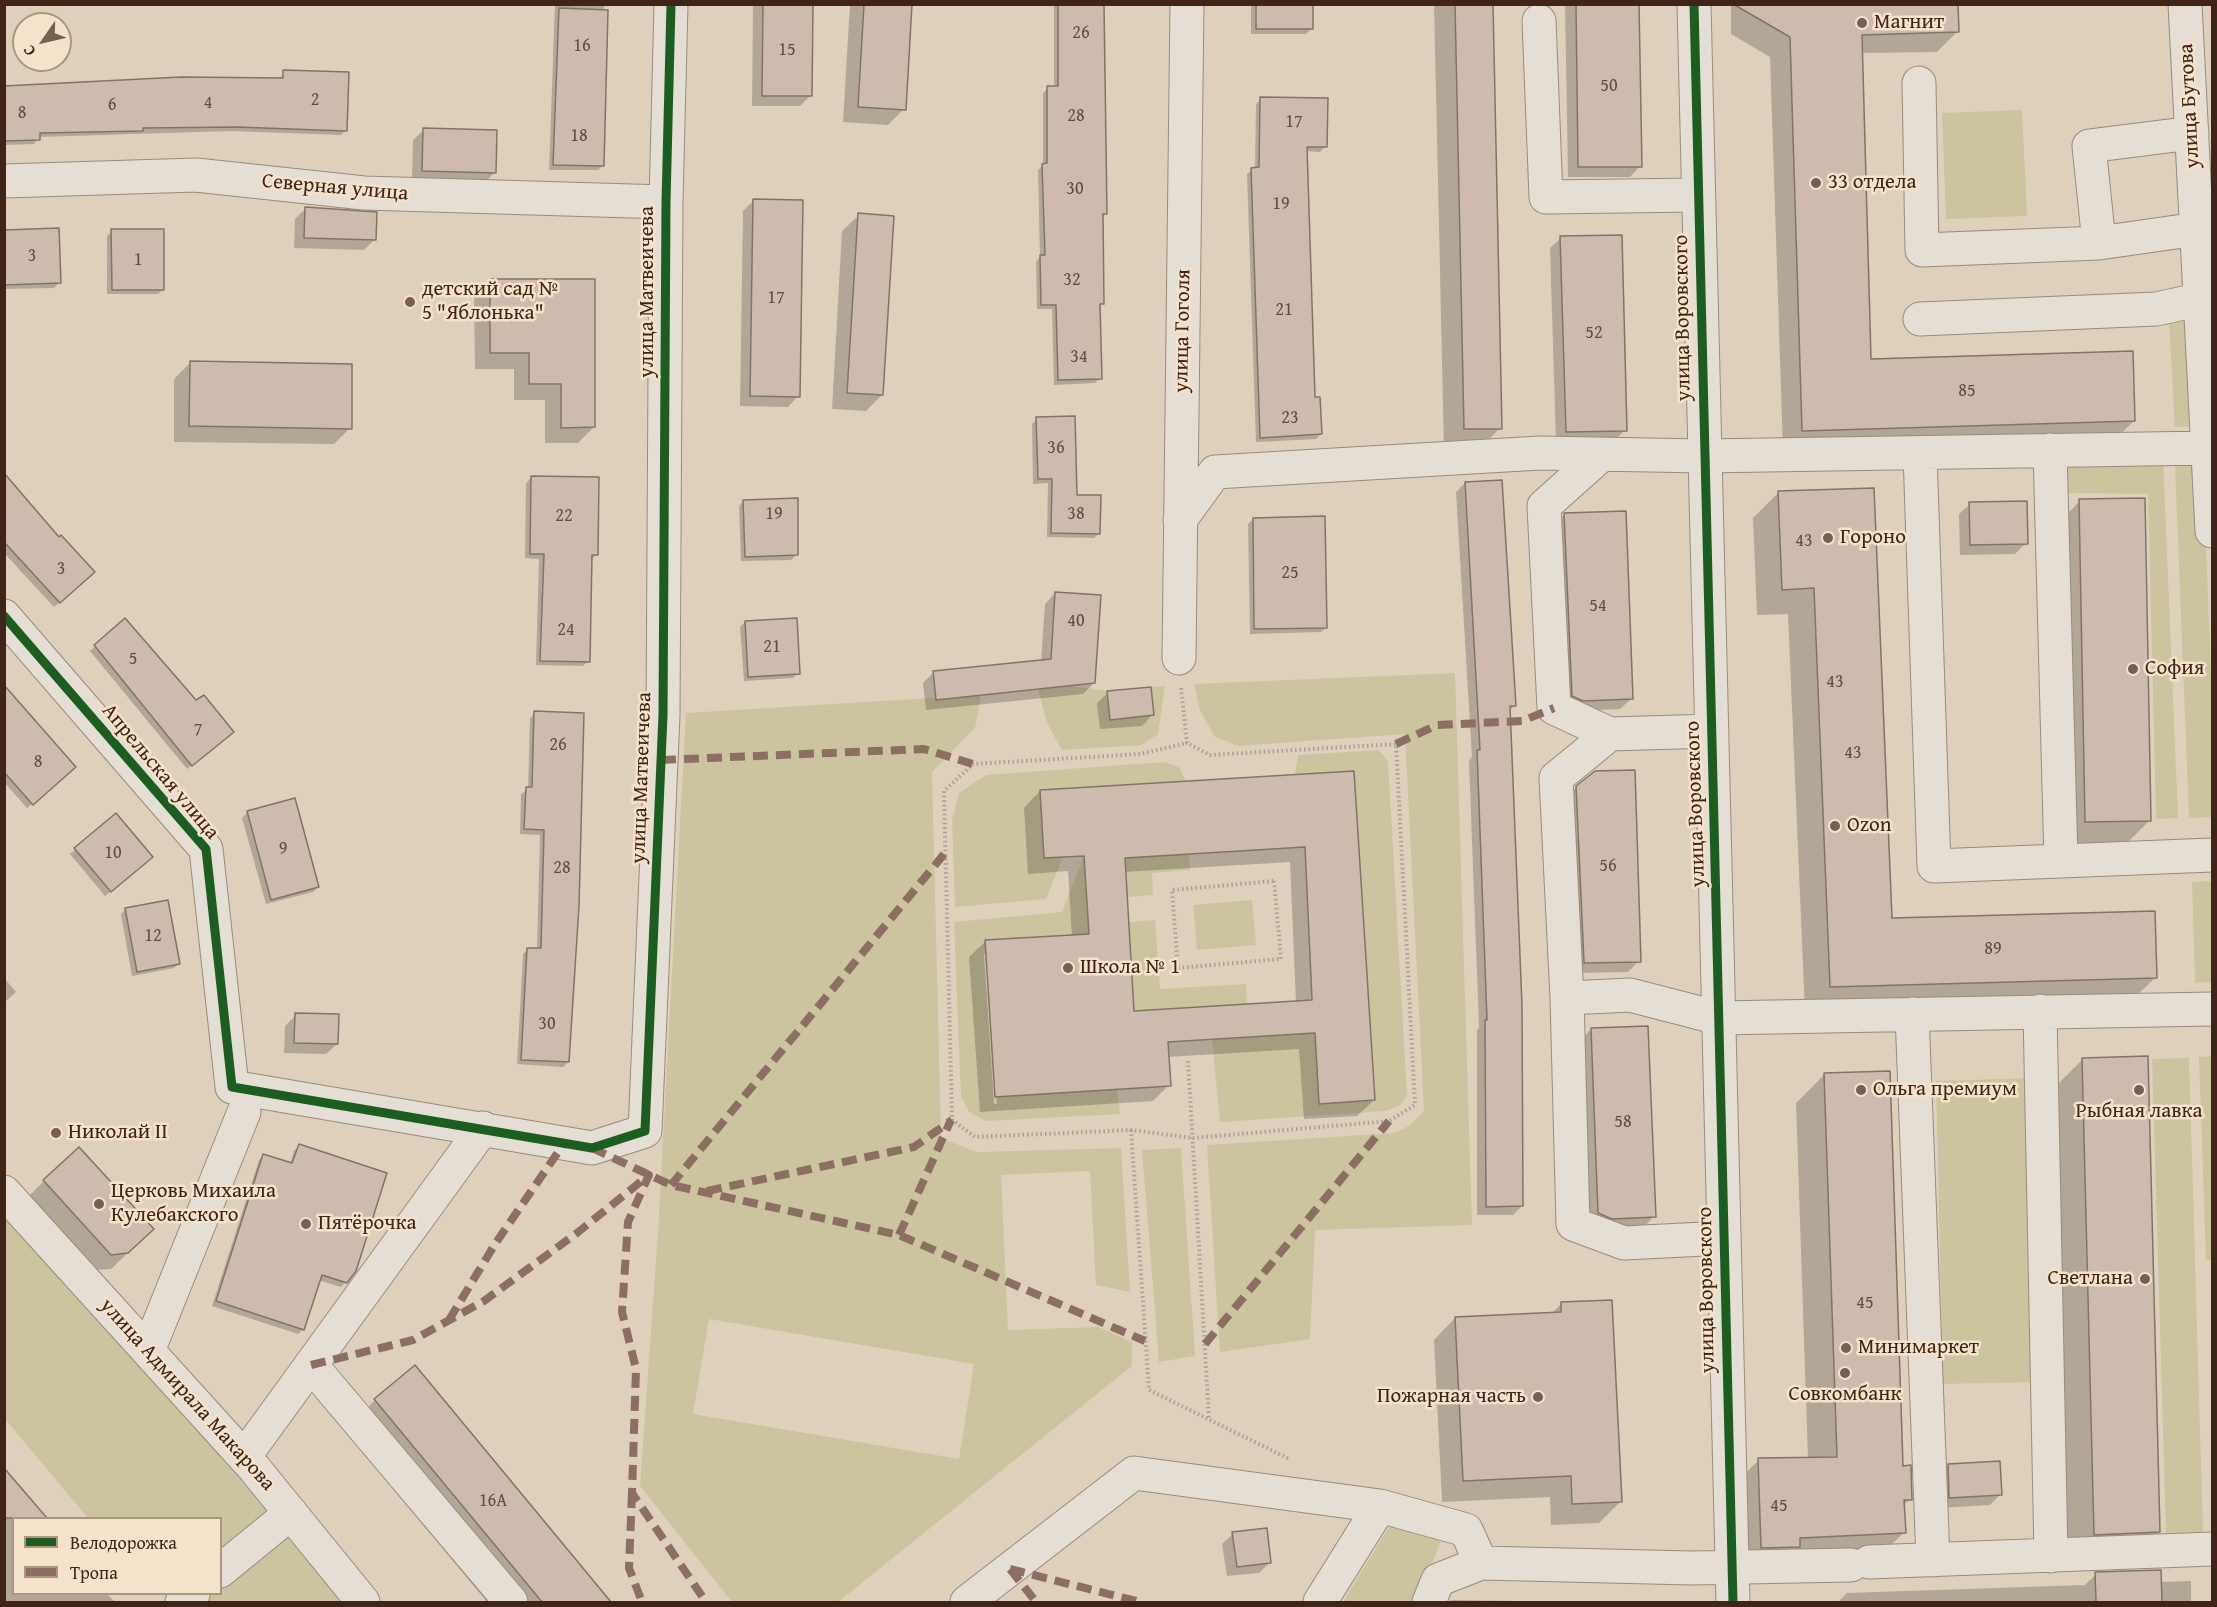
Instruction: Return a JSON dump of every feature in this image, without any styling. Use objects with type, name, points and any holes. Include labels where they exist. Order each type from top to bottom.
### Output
[{"type":"street","name":"улица Матвеичева","points":[[238,1099],[483,1128],[592,1148],[645,1131],[663,715],[666,202],[671,4]]},
{"type":"street","name":"улица Гоголя","points":[[1179,658],[1187,4]]},
{"type":"street","name":"улица Воровского","points":[[1694,4],[1733,1602]]},
{"type":"street","name":"улица Бутова","points":[[2185,4],[2197,229],[2206,298],[2208,448],[2212,531]]},
{"type":"street","points":[[1539,21],[1546,197],[1698,195]]},
{"type":"street","points":[[1919,83],[1922,250],[2099,243],[2197,229]]},
{"type":"street","points":[[2099,243],[2089,146],[2192,133]]},
{"type":"street","name":"Северная улица","points":[[4,181],[196,175],[364,193],[666,202]]},
{"type":"street","points":[[1920,319],[2156,309],[2206,298]]},
{"type":"street","points":[[1180,520],[1215,472],[1540,453],[1600,456],[1704,456],[2208,448]]},
{"type":"street","points":[[2050,450],[2061,861]]},
{"type":"street","points":[[1920,453],[1934,866],[2212,855]]},
{"type":"street","points":[[1600,456],[1544,507],[1554,708],[1610,734],[1712,730]]},
{"type":"street","name":"Апрельская улица","points":[[4,616],[206,849],[238,1099]]},
{"type":"street","points":[[1610,734],[1556,778],[1567,998],[1573,1224],[1624,1243],[1724,1238]]},
{"type":"street","points":[[1567,998],[1630,994],[1719,1018],[2212,1009]]},
{"type":"street","points":[[2040,1011],[2050,1556]]},
{"type":"street","points":[[1912,1014],[1933,1560]]},
{"type":"street","points":[[148,1351],[238,1099]]},
{"type":"street","points":[[244,1457],[483,1128]]},
{"type":"street","name":"улица Адмирала Макарова","points":[[4,1192],[244,1457],[363,1602]]},
{"type":"street","points":[[311,1365],[512,1602]]},
{"type":"street","points":[[967,1602],[1134,1473],[1380,1506],[1466,1530],[1481,1563]]},
{"type":"street","points":[[1320,1602],[1380,1506]]},
{"type":"street","points":[[222,1569],[291,1513]]},
{"type":"street","points":[[1429,1602],[1438,1580],[1481,1563],[1731,1567],[2050,1556],[2182,1548],[2212,1549]]},
{"type":"path","points":[[1179,658],[1187,743]]},
{"type":"path","points":[[1187,743],[1210,755],[1396,744],[1415,1105],[1389,1121],[1193,1138],[1131,1130],[975,1137],[952,1120],[944,791],[973,764],[1140,754],[1187,743]]},
{"type":"path","points":[[1274,881],[1281,959],[1178,968],[1172,890],[1274,881]]},
{"type":"path","points":[[1188,1061],[1209,1419]]},
{"type":"path","points":[[1131,1130],[1149,1390],[1295,1462]]},
{"type":"shaded area","points":[[2022,110],[2027,216],[1946,219],[1942,113]]},
{"type":"shaded area","points":[[2193,321],[2198,426],[2175,427],[2169,322]]},
{"type":"shaded area","points":[[2163,457],[2178,818],[2156,819],[2148,494],[2063,493],[2060,459]]},
{"type":"shaded area","points":[[2203,464],[2212,704],[2212,817],[2189,818],[2175,465]]},
{"type":"shaded area","points":[[1455,673],[1472,1225],[1315,1230],[1310,1339],[1220,1352],[1207,1145],[1394,1133],[1409,1126],[1424,1111],[1405,734],[1237,746],[1214,736],[1200,710],[1194,684]]},
{"type":"shaded area","points":[[1070,686],[1107,691],[1110,720],[1154,715],[1151,687],[1165,686],[1158,734],[1141,745],[1062,750],[1047,723],[1038,689]]},
{"type":"shaded area","points":[[981,695],[975,728],[932,772],[941,1138],[977,1152],[1121,1148],[1130,1292],[1096,1285],[1090,1171],[1001,1175],[1008,1330],[1098,1327],[1132,1342],[1132,1366],[838,1602],[732,1602],[640,1486],[658,1233],[686,713]],"holes":[[[709,1319],[974,1364],[959,1459],[693,1414]]]},
{"type":"shaded area","points":[[1379,750],[1388,761],[1407,1096],[1399,1106],[1385,1111],[1220,1122],[1212,1040],[1315,1033],[1319,1103],[1375,1100],[1354,771],[1295,774],[1298,755]]},
{"type":"shaded area","points":[[1164,762],[1179,767],[1186,781],[1040,790],[1044,858],[1063,857],[1046,899],[955,907],[952,820],[959,793],[986,775]]},
{"type":"shaded area","points":[[1189,853],[1190,870],[1152,873],[1153,895],[1127,897],[1125,858]]},
{"type":"shaded area","points":[[1084,856],[1089,934],[985,940],[995,1096],[1117,1089],[1120,1114],[986,1121],[969,1112],[961,1096],[954,922],[1062,912]]},
{"type":"shaded area","points":[[2212,881],[2212,982],[2195,983],[2192,882]]},
{"type":"shaded area","points":[[1252,900],[1256,945],[1197,950],[1193,905]]},
{"type":"shaded area","points":[[1155,920],[1160,989],[1246,984],[1247,1004],[1134,1011],[1129,922]]},
{"type":"shaded area","points":[[2212,1056],[2212,1260],[2206,1260],[2199,1057]]},
{"type":"shaded area","points":[[2189,1058],[2203,1532],[2166,1533],[2152,1059]]},
{"type":"shaded area","points":[[2035,1078],[2042,1382],[1943,1384],[1936,1081]]},
{"type":"shaded area","points":[[1181,1148],[1195,1356],[1159,1362],[1142,1150]]},
{"type":"shaded area","points":[[4,1207],[276,1511],[222,1556],[222,1517],[87,1517],[5,1419]]},
{"type":"shaded area","points":[[1392,1522],[1443,1536],[1434,1559],[1410,1602],[1343,1602]]},
{"type":"shaded area","points":[[290,1529],[349,1602],[198,1602],[208,1595],[222,1595],[222,1584]]},
{"type":"building","points":[[763,4],[813,4],[812,96],[762,96]]},
{"type":"building","points":[[864,4],[912,4],[906,110],[858,107]]},
{"type":"building","points":[[1104,4],[1107,214],[1103,214],[1104,304],[1100,304],[1102,379],[1058,380],[1056,305],[1041,305],[1040,255],[1045,255],[1042,164],[1047,163],[1047,86],[1058,86],[1058,5]]},
{"type":"building","points":[[1256,4],[1313,4],[1313,29],[1256,29]]},
{"type":"building","points":[[1455,4],[1493,4],[1502,429],[1464,429]]},
{"type":"building","points":[[1576,4],[1639,4],[1642,167],[1578,167]]},
{"type":"building","points":[[1733,4],[1958,4],[1959,32],[1862,35],[1871,359],[2133,351],[2135,421],[1802,431],[1790,37]]},
{"type":"building","points":[[559,8],[608,10],[604,166],[553,165]]},
{"type":"building","points":[[283,70],[349,72],[347,131],[236,127],[143,128],[143,131],[40,133],[40,140],[4,141],[4,86],[181,77],[283,78]]},
{"type":"building","points":[[1260,97],[1328,98],[1327,147],[1307,147],[1315,397],[1320,397],[1322,434],[1260,438],[1251,168],[1259,167]]},
{"type":"building","points":[[423,128],[497,130],[496,173],[422,171]]},
{"type":"building","points":[[753,199],[803,200],[800,397],[750,396]]},
{"type":"building","points":[[305,207],[377,212],[376,240],[304,238]]},
{"type":"building","points":[[858,213],[894,216],[883,395],[847,393]]},
{"type":"building","points":[[59,228],[61,283],[4,285],[4,230]]},
{"type":"building","points":[[111,229],[164,229],[164,290],[112,290]]},
{"type":"building","points":[[1622,235],[1627,431],[1566,432],[1560,236]]},
{"type":"building","points":[[490,279],[595,279],[595,427],[561,428],[561,384],[529,384],[529,353],[490,353]]},
{"type":"building","points":[[190,361],[352,364],[352,429],[189,426]]},
{"type":"building","points":[[1075,416],[1077,495],[1101,495],[1100,534],[1051,533],[1052,479],[1038,479],[1036,417]]},
{"type":"building","points":[[4,473],[59,537],[61,535],[95,572],[60,603],[4,542]]},
{"type":"building","points":[[531,476],[599,477],[598,555],[592,555],[590,662],[540,661],[544,554],[530,554]]},
{"type":"building","points":[[1502,480],[1516,706],[1510,706],[1522,1006],[1523,1206],[1486,1207],[1485,1020],[1487,1020],[1477,750],[1480,750],[1465,482]]},
{"type":"building","points":[[1874,488],[1892,918],[2155,911],[2157,978],[1830,987],[1814,588],[1782,590],[1778,491]]},
{"type":"building","points":[[798,498],[798,555],[745,557],[743,500]]},
{"type":"building","points":[[2145,498],[2151,821],[2085,822],[2079,499]]},
{"type":"building","points":[[2027,501],[2028,544],[1970,545],[1969,502]]},
{"type":"building","points":[[1626,511],[1633,699],[1583,701],[1572,696],[1564,513]]},
{"type":"building","points":[[1325,516],[1327,628],[1254,629],[1253,518]]},
{"type":"building","points":[[1055,592],[1101,595],[1095,683],[936,700],[933,671],[1051,659]]},
{"type":"building","points":[[125,618],[196,700],[204,695],[234,732],[192,766],[94,645]]},
{"type":"building","points":[[797,618],[800,674],[748,677],[745,621]]},
{"type":"building","points":[[4,685],[76,767],[33,805],[4,772]]},
{"type":"building","points":[[1151,687],[1154,715],[1110,720],[1107,691]]},
{"type":"building","points":[[534,711],[584,713],[579,906],[569,1062],[521,1060],[527,948],[541,948],[544,830],[524,829],[526,787],[532,787]]},
{"type":"building","points":[[1635,770],[1641,962],[1584,963],[1576,786],[1595,771]]},
{"type":"building","points":[[1354,771],[1375,1100],[1319,1104],[1315,1033],[1168,1042],[1171,1086],[995,1097],[985,940],[1089,934],[1084,856],[1044,858],[1040,790]],"holes":[[[1305,847],[1312,1000],[1134,1011],[1125,858]]]},
{"type":"building","points":[[295,798],[319,887],[271,900],[247,811]]},
{"type":"building","points":[[116,813],[153,857],[111,892],[74,848]]},
{"type":"building","points":[[168,900],[180,964],[137,972],[125,908]]},
{"type":"building","points":[[295,1013],[339,1014],[338,1044],[294,1043]]},
{"type":"building","points":[[1648,1026],[1656,1217],[1612,1219],[1598,1213],[1591,1028]]},
{"type":"building","points":[[2148,1056],[2160,1532],[2094,1535],[2082,1058]]},
{"type":"building","points":[[1890,1071],[1903,1466],[1911,1465],[1912,1500],[1904,1500],[1906,1533],[1800,1538],[1800,1547],[1761,1548],[1758,1458],[1837,1457],[1824,1073]]},
{"type":"building","name":"Пятёрочка","points":[[299,1144],[387,1173],[356,1271],[347,1283],[322,1275],[304,1330],[216,1301],[263,1154],[292,1163]]},
{"type":"building","name":"Церковь Михаила Кулебакского","points":[[79,1147],[154,1229],[128,1253],[111,1255],[43,1180]]},
{"type":"building","name":"Пожарная часть","points":[[1612,1300],[1622,1502],[1572,1504],[1571,1476],[1463,1481],[1455,1317],[1561,1312],[1561,1302]]},
{"type":"building","points":[[415,1365],[611,1602],[542,1602],[374,1399]]},
{"type":"building","points":[[2000,1461],[2002,1495],[1949,1498],[1948,1464]]},
{"type":"building","points":[[4,1468],[46,1517],[4,1518]]},
{"type":"building","points":[[1267,1528],[1271,1563],[1237,1567],[1232,1532]]},
{"type":"building","points":[[2161,1570],[2162,1602],[2096,1602],[2095,1572]]},
{"type":"marked path","points":[[1396,744],[1437,725],[1522,721],[1554,708]]},
{"type":"marked path","points":[[661,760],[924,749],[973,764]]},
{"type":"marked path","points":[[671,1185],[945,853]]},
{"type":"marked path","points":[[899,1235],[951,1120]]},
{"type":"marked path","points":[[707,1191],[914,1147],[952,1120]]},
{"type":"marked path","points":[[1205,1344],[1389,1121]]},
{"type":"marked path","points":[[449,1320],[495,1244],[565,1142]]},
{"type":"marked path","points":[[592,1148],[671,1185],[899,1235],[1145,1341]]},
{"type":"marked path","points":[[311,1365],[413,1340],[484,1301],[577,1233],[649,1175],[628,1222],[622,1312],[636,1369],[632,1493],[706,1602]]},
{"type":"marked path","points":[[632,1493],[629,1568],[642,1602]]},
{"type":"marked path","points":[[1010,1569],[1140,1602]]},
{"type":"marked path","points":[[1010,1569],[1036,1602]]},
{"type":"cycle path","points":[[4,616],[206,849],[232,1087],[592,1148],[645,1131],[663,715],[666,202],[671,4]]},
{"type":"cycle path","points":[[1694,4],[1733,1602]]},
{"type":"place","name":"Магнит","points":[[1862,23]]},
{"type":"place","name":"33 отдела","points":[[1816,183]]},
{"type":"place","name":"детский сад № 5 \"Яблонька\"","points":[[410,302]]},
{"type":"place","name":"Гороно","points":[[1828,538]]},
{"type":"place","name":"София","points":[[2133,669]]},
{"type":"place","name":"Ozon","points":[[1835,826]]},
{"type":"place","name":"Школа № 1","points":[[1068,968]]},
{"type":"place","name":"Ольга премиум","points":[[1861,1090]]},
{"type":"place","name":"Рыбная лавка","points":[[2139,1090]]},
{"type":"place","name":"Николай II","points":[[56,1133]]},
{"type":"place","name":"Церковь Михаила Кулебакского","points":[[99,1204]]},
{"type":"place","name":"Пятёрочка","points":[[306,1224]]},
{"type":"place","name":"Светлана","points":[[2145,1279]]},
{"type":"place","name":"Минимаркет","points":[[1846,1348]]},
{"type":"place","name":"Совкомбанк","points":[[1845,1373]]},
{"type":"place","name":"Пожарная часть","points":[[1538,1397]]}]
